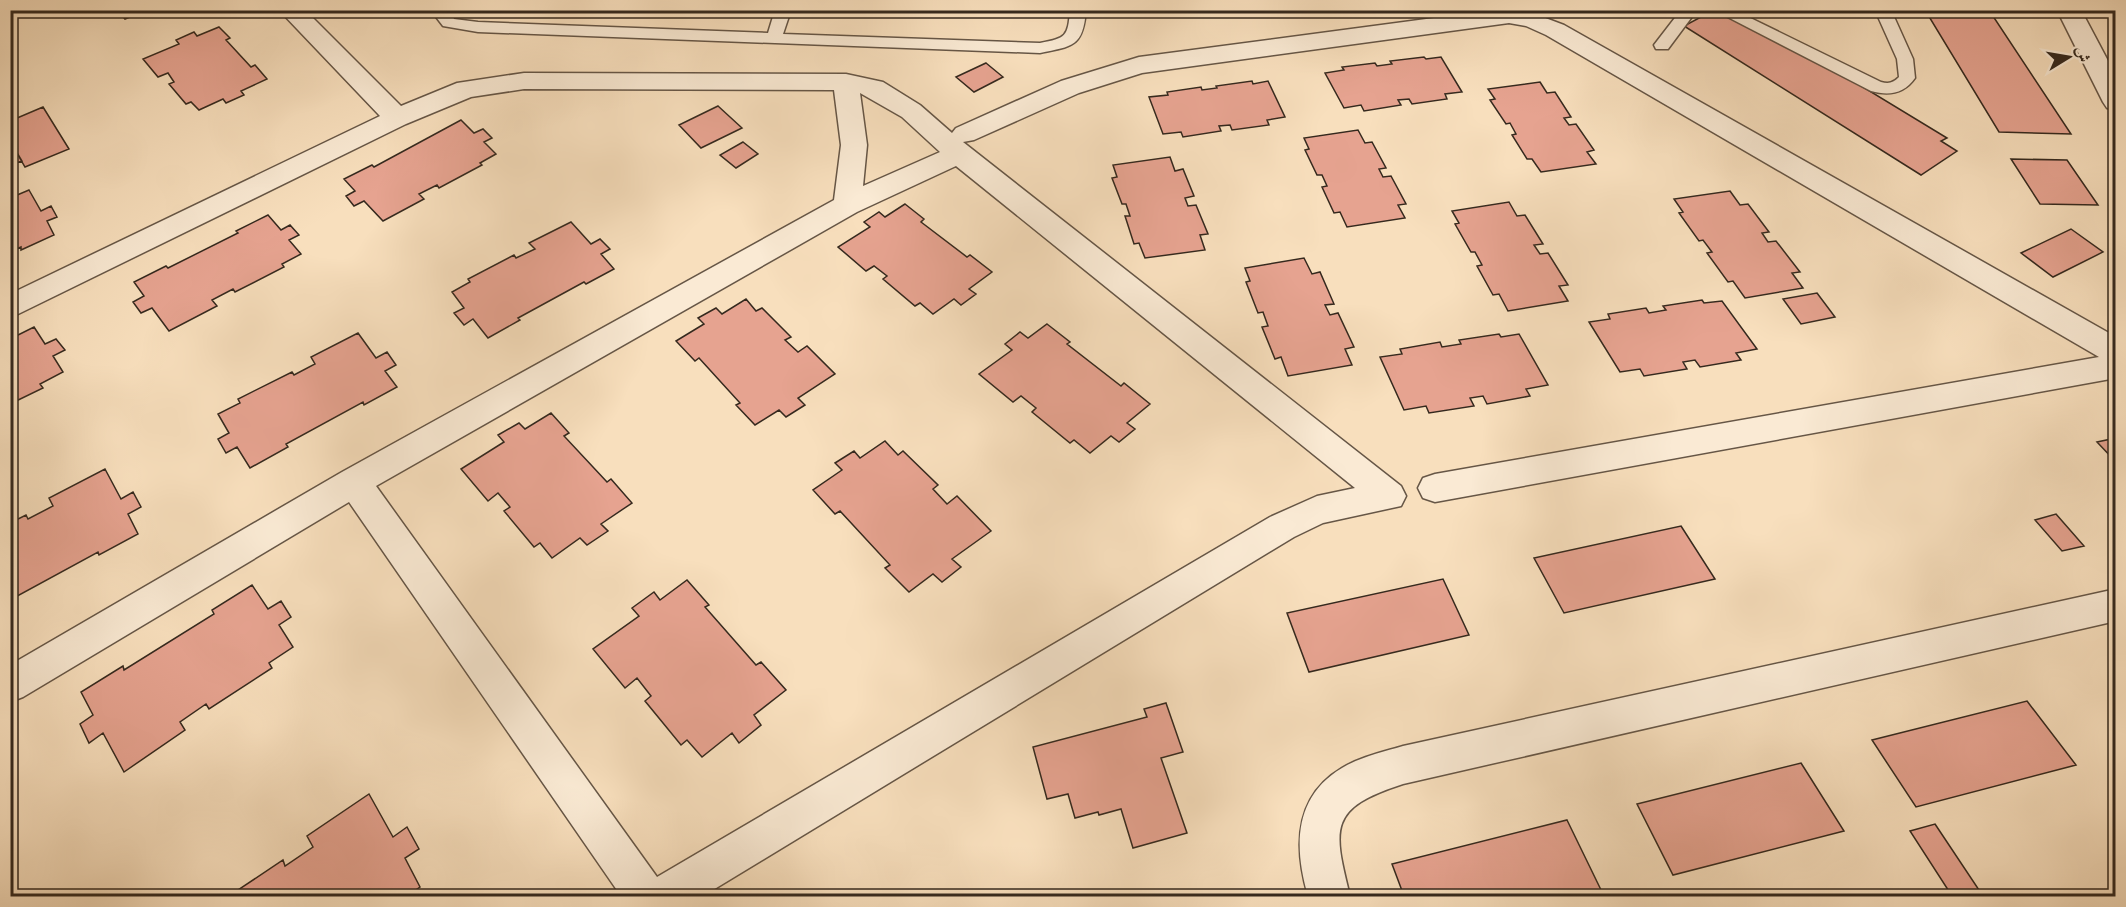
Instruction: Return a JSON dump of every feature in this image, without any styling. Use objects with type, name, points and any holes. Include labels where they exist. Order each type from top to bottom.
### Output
[{"type":"street","points":[[291,10],[397,118]]},
{"type":"street","points":[[2068,10],[2115,102]]},
{"type":"street","points":[[10,686],[354,482],[847,205],[1070,87],[1139,66],[1405,19],[1509,16],[1532,20],[1555,30],[2115,352]]},
{"type":"street","points":[[10,307],[397,118],[466,89],[524,81],[846,82],[874,88],[962,144],[1389,496],[1317,510],[1282,527],[665,897]]},
{"type":"street","points":[[846,82],[854,145],[847,205]]},
{"type":"street","points":[[1435,488],[2115,366]]},
{"type":"street","points":[[354,482],[645,897]]},
{"type":"street","points":[[1329,897],[1320,871],[1317,837],[1325,813],[1339,793],[1357,781],[1415,762],[2115,605]]},
{"type":"lane","points":[[442,10],[441,13],[449,23],[478,27],[1040,48],[1065,43],[1076,32],[1078,10]]},
{"type":"lane","points":[[774,38],[783,10]]},
{"type":"lane","points":[[1662,45],[1690,10]]},
{"type":"lane","points":[[1721,10],[1852,76],[1888,89],[1900,86],[1907,78],[1905,59],[1883,10]]},
{"type":"building","points":[[111,10],[147,10],[125,19],[119,12],[114,14]]},
{"type":"building","points":[[1714,10],[1736,10],[1947,138],[1941,141],[1957,151],[1921,175],[1684,26]]},
{"type":"building","points":[[1925,10],[1989,10],[2071,134],[1999,132]]},
{"type":"building","points":[[219,27],[230,38],[226,40],[251,67],[255,65],[267,79],[241,91],[244,95],[226,103],[223,99],[199,110],[191,102],[186,104],[169,84],[174,82],[168,73],[158,77],[143,59],[179,44],[176,40],[194,32],[197,36]]},
{"type":"building","points":[[1424,57],[1426,59],[1441,57],[1462,92],[1445,94],[1447,99],[1412,104],[1409,99],[1398,100],[1401,105],[1364,111],[1361,105],[1344,108],[1325,73],[1344,70],[1342,67],[1375,63],[1377,66],[1392,64],[1390,61]]},
{"type":"building","points":[[986,63],[1003,77],[974,92],[956,77]]},
{"type":"building","points":[[1252,81],[1253,84],[1268,81],[1285,117],[1267,120],[1269,125],[1232,130],[1230,125],[1219,126],[1221,131],[1183,137],[1181,132],[1163,134],[1149,97],[1168,95],[1167,92],[1201,87],[1202,90]]},
{"type":"building","points":[[1540,82],[1547,93],[1555,92],[1571,117],[1564,118],[1569,125],[1576,124],[1594,150],[1587,152],[1596,164],[1541,172],[1532,159],[1527,159],[1512,135],[1516,134],[1510,123],[1506,124],[1490,100],[1495,99],[1488,89]]},
{"type":"building","points":[[718,106],[742,128],[701,148],[679,125]]},
{"type":"building","points":[[43,107],[69,149],[25,167],[10,141],[10,121]]},
{"type":"building","points":[[461,120],[474,133],[483,129],[492,138],[484,142],[496,154],[480,163],[482,165],[439,188],[437,185],[419,194],[424,199],[383,221],[364,201],[354,206],[346,196],[355,191],[344,179],[372,165],[374,167]]},
{"type":"building","points":[[1358,130],[1365,143],[1372,142],[1386,168],[1379,169],[1383,177],[1391,176],[1406,204],[1398,205],[1405,218],[1347,227],[1340,212],[1334,213],[1322,187],[1327,186],[1322,175],[1317,175],[1305,150],[1309,149],[1304,138]]},
{"type":"building","points":[[10,141],[22,161],[10,165]]},
{"type":"building","points":[[743,142],[758,154],[736,168],[720,155]]},
{"type":"building","points":[[1170,157],[1175,171],[1183,169],[1194,196],[1185,198],[1188,206],[1196,205],[1208,234],[1200,235],[1205,250],[1145,258],[1139,243],[1134,244],[1125,216],[1130,216],[1126,204],[1122,204],[1112,178],[1117,177],[1113,165]]},
{"type":"building","points":[[2011,159],[2067,160],[2098,205],[2040,204]]},
{"type":"building","points":[[29,190],[41,211],[51,206],[57,217],[47,221],[54,235],[21,250],[21,247],[10,252],[10,198]]},
{"type":"building","points":[[1730,191],[1740,205],[1748,204],[1769,232],[1762,233],[1768,242],[1776,241],[1800,272],[1792,273],[1803,288],[1745,298],[1733,281],[1728,282],[1707,253],[1712,252],[1703,240],[1699,241],[1679,213],[1683,212],[1674,199]]},
{"type":"building","points":[[1509,202],[1517,216],[1525,215],[1543,244],[1534,245],[1540,254],[1548,253],[1568,285],[1559,286],[1568,301],[1508,311],[1499,294],[1493,295],[1477,266],[1482,265],[1475,252],[1471,252],[1455,224],[1459,223],[1452,211]]},
{"type":"building","points":[[905,204],[924,219],[921,222],[967,257],[970,255],[992,272],[969,289],[976,294],[961,305],[954,299],[933,314],[920,303],[915,306],[883,279],[887,276],[874,266],[866,271],[838,247],[870,227],[864,222],[879,212],[885,217]]},
{"type":"building","points":[[268,215],[281,230],[290,225],[299,235],[289,240],[301,254],[282,264],[284,267],[235,292],[233,289],[212,300],[217,306],[169,331],[152,308],[141,313],[133,302],[144,296],[134,282],[166,266],[168,268],[238,233],[236,231]]},
{"type":"building","points":[[571,222],[591,244],[600,239],[610,249],[601,254],[614,269],[586,284],[584,282],[518,318],[520,320],[488,338],[473,319],[464,325],[454,313],[464,308],[452,292],[470,282],[468,279],[514,255],[516,258],[535,249],[529,243]]},
{"type":"building","points":[[2071,229],[2103,252],[2053,277],[2021,253]]},
{"type":"building","points":[[1304,258],[1312,274],[1320,272],[1334,304],[1325,305],[1330,315],[1338,313],[1354,347],[1345,349],[1352,365],[1288,376],[1281,357],[1275,359],[1262,327],[1268,326],[1263,312],[1258,313],[1246,282],[1250,281],[1245,268]]},
{"type":"building","points":[[1817,293],[1835,317],[1801,324],[1783,299]]},
{"type":"building","points":[[746,299],[756,311],[762,308],[791,337],[785,340],[798,352],[807,346],[835,374],[798,398],[805,405],[786,417],[779,410],[755,425],[736,405],[740,403],[699,358],[695,361],[676,341],[704,324],[698,318],[716,308],[722,314]]},
{"type":"building","points":[[1702,300],[1704,303],[1722,301],[1757,349],[1736,353],[1741,360],[1700,367],[1695,360],[1683,362],[1687,369],[1644,376],[1640,369],[1620,372],[1589,322],[1610,319],[1608,314],[1646,308],[1649,313],[1666,310],[1663,306]]},
{"type":"building","points":[[1047,324],[1070,342],[1067,344],[1121,386],[1124,383],[1150,404],[1127,423],[1135,429],[1119,442],[1111,436],[1090,453],[1074,440],[1070,443],[1032,412],[1036,408],[1021,396],[1013,402],[979,374],[1012,350],[1005,344],[1020,332],[1028,338]]},
{"type":"building","points":[[34,327],[45,344],[56,339],[65,350],[53,356],[63,372],[40,384],[43,388],[10,404],[10,339]]},
{"type":"building","points":[[358,333],[376,358],[387,352],[396,365],[385,371],[397,387],[364,405],[363,402],[286,444],[288,447],[250,468],[237,447],[226,453],[218,439],[229,433],[218,414],[240,403],[238,399],[292,372],[294,375],[315,364],[311,357]]},
{"type":"building","points":[[1499,334],[1501,337],[1519,334],[1548,385],[1526,389],[1530,396],[1487,404],[1483,396],[1470,398],[1474,406],[1429,413],[1426,406],[1404,410],[1380,357],[1402,354],[1400,349],[1440,342],[1442,347],[1461,344],[1459,340]]},
{"type":"building","points":[[551,413],[569,433],[564,436],[607,482],[611,479],[632,503],[601,524],[608,531],[587,545],[580,538],[552,558],[540,543],[534,547],[504,511],[510,507],[498,493],[488,501],[461,469],[504,442],[498,435],[519,423],[525,429]]},
{"type":"building","points":[[2116,438],[2116,462],[2097,442]]},
{"type":"building","points":[[885,441],[898,455],[903,451],[938,485],[933,489],[947,504],[957,496],[991,531],[952,559],[961,567],[942,582],[933,574],[909,592],[885,568],[890,565],[840,511],[835,514],[813,490],[842,470],[835,463],[854,451],[860,458]]},
{"type":"building","points":[[105,469],[121,499],[133,492],[141,507],[128,514],[138,534],[99,555],[98,552],[10,600],[10,523],[26,515],[28,519],[53,506],[49,498]]},
{"type":"building","points":[[2056,514],[2084,546],[2062,551],[2035,520]]},
{"type":"building","points":[[1681,526],[1715,579],[1564,613],[1534,558]]},
{"type":"building","points":[[1443,579],[1469,635],[1309,672],[1287,613]]},
{"type":"building","points":[[687,580],[709,605],[705,607],[756,665],[761,662],[786,690],[754,715],[761,725],[739,743],[732,733],[702,757],[687,740],[681,745],[645,701],[651,696],[637,678],[625,688],[593,649],[639,616],[632,608],[654,592],[660,600]]},
{"type":"building","points":[[252,585],[268,609],[281,601],[291,617],[279,625],[293,647],[269,663],[272,668],[209,709],[206,704],[180,722],[185,730],[124,772],[103,733],[89,743],[80,724],[93,715],[81,692],[123,666],[124,670],[214,614],[212,610]]},
{"type":"building","points":[[2027,701],[2076,765],[1916,807],[1872,740]]},
{"type":"building","points":[[1166,703],[1183,752],[1161,758],[1187,833],[1133,848],[1121,809],[1075,818],[1068,794],[1047,799],[1033,747],[1147,717],[1144,709]]},
{"type":"building","points":[[1801,763],[1844,831],[1673,875],[1637,804]]},
{"type":"building","points":[[369,794],[393,837],[407,827],[419,849],[405,858],[420,887],[407,896],[229,896],[283,860],[285,866],[313,847],[307,836]]},
{"type":"building","points":[[1567,820],[1602,892],[1587,896],[1404,896],[1392,864]]},
{"type":"building","points":[[1935,824],[1983,896],[1952,896],[1910,831]]}]
